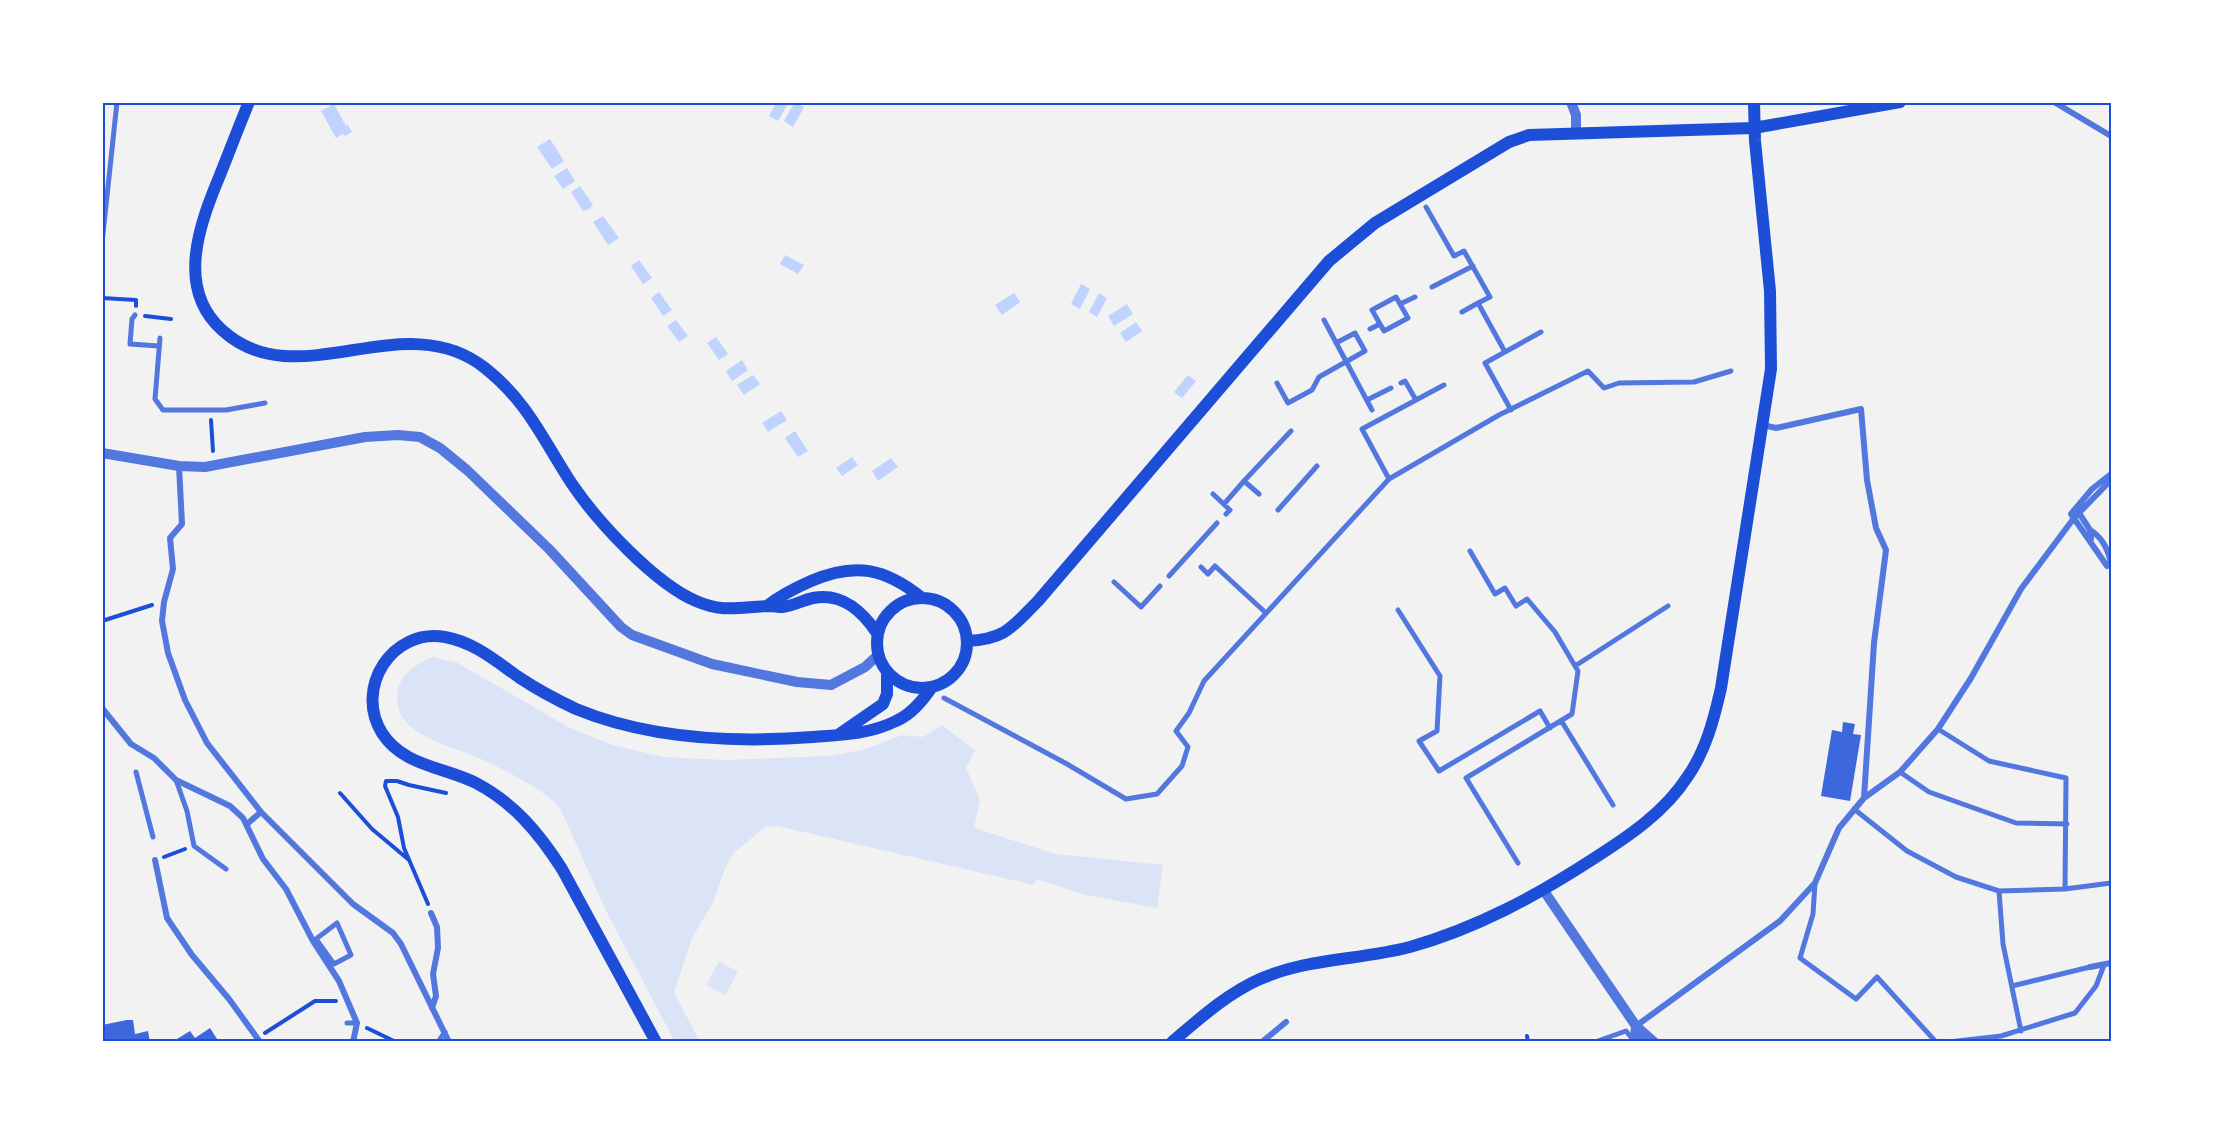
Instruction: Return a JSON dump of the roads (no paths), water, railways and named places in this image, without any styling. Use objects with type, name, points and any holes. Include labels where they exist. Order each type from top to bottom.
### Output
[{"type":"main road","points":[[249,102],[204,213],[195,254],[200,299],[207,313],[229,337],[262,353],[280,356],[324,356],[380,345],[404,343],[444,347],[464,355],[484,366],[521,403],[535,421],[580,494],[661,580],[684,595],[710,606],[750,609],[767,606],[785,607],[815,598],[831,597],[854,606],[877,633]]},
{"type":"main road","points":[[1178,1040],[1236,992],[1279,971],[1306,964],[1407,947],[1432,940],[1478,922],[1544,891],[1614,846],[1647,821],[1678,791],[1700,758],[1721,688],[1771,369],[1772,319],[1754,128],[1754,102]]},
{"type":"main road","points":[[967,641],[981,640],[1008,632],[1038,601],[1329,261],[1349,243],[1394,211],[1509,142],[1529,135],[1754,128],[1877,104],[1900,102]]},
{"type":"main road","points":[[767,606],[782,593],[829,574],[849,570],[869,570],[880,573],[910,587],[922,598]]},
{"type":"main road","points":[[837,735],[883,704],[887,673],[878,655],[877,633],[882,621],[897,604],[922,598],[938,600],[952,609],[962,621],[967,641],[963,661],[958,670],[941,684],[932,687],[908,686],[887,673]]},
{"type":"main road","points":[[656,1042],[562,868],[531,826],[497,796],[474,782],[412,759],[389,742],[381,732],[372,705],[373,691],[381,665],[401,645],[414,639],[442,637],[459,640],[480,650],[545,693],[575,708],[613,722],[696,737],[794,739],[857,735],[895,722],[922,702],[932,687]]},
{"type":"street","points":[[102,243],[117,102]]},
{"type":"street","points":[[1571,102],[1576,116],[1576,133]]},
{"type":"street","points":[[2054,102],[2111,136]]},
{"type":"street","points":[[1426,207],[1454,256],[1464,251],[1490,297],[1462,312]]},
{"type":"street","points":[[1432,287],[1473,266]]},
{"type":"street","points":[[1476,290],[1484,286]]},
{"type":"street","points":[[1396,297],[1400,304],[1408,318],[1384,331],[1372,310],[1396,297]]},
{"type":"street","points":[[1400,304],[1415,297]]},
{"type":"street","points":[[1478,303],[1505,352]]},
{"type":"street","points":[[135,315],[132,319],[130,344],[159,346]]},
{"type":"street","points":[[1323,320],[1372,410]]},
{"type":"street","points":[[1357,336],[1380,324]]},
{"type":"street","points":[[1510,410],[1485,363],[1541,332]]},
{"type":"street","points":[[1277,383],[1288,403],[1312,390],[1319,377],[1365,351],[1355,333],[1336,343]]},
{"type":"street","points":[[160,338],[155,399],[163,410],[211,410],[265,403]]},
{"type":"street","points":[[944,698],[1067,764],[1126,799],[1157,794],[1182,766],[1188,747],[1176,731],[1189,713],[1204,681],[1389,479],[1510,410],[1588,371],[1604,388],[1619,383],[1694,382],[1731,371]]},
{"type":"street","points":[[1401,383],[1405,381],[1416,400]]},
{"type":"street","points":[[1389,479],[1362,429],[1444,385]]},
{"type":"street","points":[[1367,400],[1391,388]]},
{"type":"street","points":[[1763,425],[1776,428],[1861,409],[1867,480],[1876,528],[1886,550],[1874,643],[1864,798]]},
{"type":"street","points":[[1224,504],[1291,431]]},
{"type":"street","points":[[102,453],[178,466],[214,466],[365,437],[398,435],[420,437],[440,448],[467,470],[549,549],[621,627],[632,635],[712,664],[797,682],[831,685],[865,667],[878,655]]},
{"type":"street","points":[[178,466],[182,524],[170,538],[173,569],[164,602],[162,621],[168,653],[185,700],[207,743],[261,812],[353,904],[393,933],[401,944],[449,1042]]},
{"type":"street","points":[[1278,510],[1317,466]]},
{"type":"street","points":[[2077,516],[2107,566],[2111,562],[2109,552],[2098,534],[2090,530],[2077,516],[2071,514],[2092,489],[2111,474]]},
{"type":"street","points":[[1640,1042],[1635,1037],[1636,1026],[1780,921],[1815,883],[1839,828],[1864,798],[1900,772],[1938,729],[1971,678],[2021,589],[2077,516],[2111,480]]},
{"type":"street","points":[[1244,481],[1259,494]]},
{"type":"street","points":[[1213,494],[1230,510],[1226,514]]},
{"type":"street","points":[[1169,576],[1218,523]]},
{"type":"street","points":[[1470,552],[1495,594],[1505,588],[1516,606],[1527,599],[1555,632],[1578,671],[1572,714],[1466,778],[1518,863]]},
{"type":"street","points":[[1201,567],[1208,574],[1215,566],[1266,613]]},
{"type":"street","points":[[1114,582],[1141,607],[1160,586]]},
{"type":"street","points":[[1575,666],[1668,606]]},
{"type":"street","points":[[1398,610],[1440,676],[1437,731],[1419,741],[1439,771],[1540,711],[1550,729]]},
{"type":"street","points":[[102,708],[131,744],[154,758],[176,780],[230,806],[247,824],[263,859],[286,889],[313,941],[339,981],[357,1023],[353,1042]]},
{"type":"street","points":[[1562,722],[1613,805]]},
{"type":"street","points":[[1938,729],[1989,761],[2066,778],[2065,889]]},
{"type":"street","points":[[136,772],[153,837]]},
{"type":"street","points":[[1900,772],[1929,792],[2016,824],[2067,824]]},
{"type":"street","points":[[176,780],[187,811],[194,846],[226,869]]},
{"type":"street","points":[[1854,809],[1907,851],[1956,877],[2000,891],[2065,889],[2111,884]]},
{"type":"street","points":[[247,824],[261,812]]},
{"type":"street","points":[[155,860],[167,918],[192,955],[258,1040]]},
{"type":"street","points":[[1815,883],[1813,914],[1800,958],[1856,999],[1877,977],[1936,1042]]},
{"type":"street","points":[[1544,891],[1636,1026],[1654,1042]]},
{"type":"street","points":[[2000,891],[2003,944],[2021,1031]]},
{"type":"street","points":[[431,913],[437,927],[438,948],[433,974],[436,996],[432,1009]]},
{"type":"street","points":[[337,923],[351,955],[334,964],[316,939],[337,923]]},
{"type":"street","points":[[2012,986],[2107,964]]},
{"type":"street","points":[[1949,1042],[2001,1036],[2075,1013],[2096,986],[2107,964]]},
{"type":"street","points":[[1262,1042],[1286,1022]]},
{"type":"street","points":[[347,1023],[357,1023]]},
{"type":"street","points":[[1595,1042],[1626,1031],[1635,1042]]},
{"type":"street","points":[[440,1042],[445,1032]]},
{"type":"water","points":[[777,102],[788,103],[778,121],[769,116]]},
{"type":"water","points":[[795,102],[804,107],[793,127],[784,121]]},
{"type":"water","points":[[334,104],[346,126],[348,125],[352,132],[336,138],[321,111]]},
{"type":"water","points":[[550,139],[564,161],[552,169],[537,147]]},
{"type":"water","points":[[567,168],[575,181],[563,189],[554,176]]},
{"type":"water","points":[[580,186],[593,205],[583,211],[571,192]]},
{"type":"water","points":[[603,216],[619,238],[608,245],[593,222]]},
{"type":"water","points":[[785,255],[804,265],[798,274],[780,264]]},
{"type":"water","points":[[639,260],[652,278],[643,284],[631,266]]},
{"type":"water","points":[[1081,284],[1090,289],[1080,309],[1071,304]]},
{"type":"water","points":[[659,292],[672,310],[663,316],[651,298]]},
{"type":"water","points":[[1014,293],[1020,302],[1002,315],[995,305]]},
{"type":"water","points":[[1099,293],[1107,298],[1097,317],[1089,312]]},
{"type":"water","points":[[1127,304],[1133,314],[1114,326],[1108,316]]},
{"type":"water","points":[[676,320],[688,336],[679,342],[667,326]]},
{"type":"water","points":[[1136,322],[1142,331],[1126,342],[1120,333]]},
{"type":"water","points":[[716,337],[728,354],[719,360],[707,343]]},
{"type":"water","points":[[742,360],[748,370],[732,381],[726,371]]},
{"type":"water","points":[[753,375],[760,384],[744,395],[737,385]]},
{"type":"water","points":[[1188,375],[1196,381],[1182,398],[1174,392]]},
{"type":"water","points":[[781,411],[787,420],[768,432],[762,423]]},
{"type":"water","points":[[795,431],[808,451],[798,457],[785,438]]},
{"type":"water","points":[[852,457],[858,465],[842,476],[836,468]]},
{"type":"water","points":[[891,458],[898,467],[878,481],[872,471]]}]
